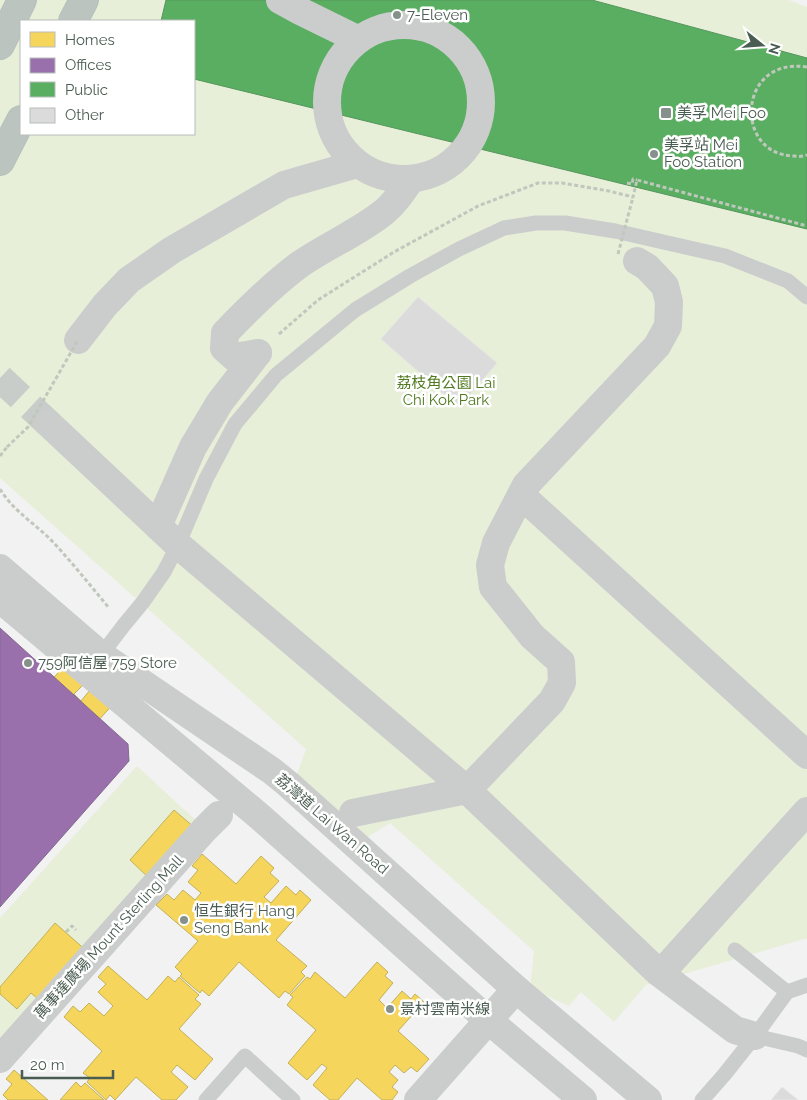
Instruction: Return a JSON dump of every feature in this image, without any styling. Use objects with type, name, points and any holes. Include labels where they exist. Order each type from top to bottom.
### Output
[{"type":"highway","points":[[0,45],[22,0]]},
{"type":"highway","points":[[74,20],[84,0]]},
{"type":"highway","points":[[0,161],[20,122]]},
{"type":"street","points":[[280,0],[357,39]]},
{"type":"street","points":[[410,23],[438,31],[461,48],[476,73],[482,101],[477,129],[462,154],[439,172],[411,179],[382,177],[357,164],[338,143],[327,117],[327,88],[338,61],[357,39],[382,26],[410,23]]},
{"type":"street","points":[[78,340],[105,305],[129,280],[172,250],[284,185],[357,164]]},
{"type":"street","points":[[158,526],[193,447],[220,402],[258,353],[234,357],[224,348],[225,333],[254,303],[298,266],[385,211],[398,198],[411,179]]},
{"type":"street","points":[[353,813],[466,790],[552,702],[562,683],[561,662],[532,636],[493,587],[490,565],[496,542],[526,485],[657,346],[668,326],[669,302],[665,286],[647,267],[628,258]]},
{"type":"street","points":[[48,423],[178,545],[466,790],[661,973],[735,1030],[755,1036]]},
{"type":"street","points":[[521,495],[807,755]]},
{"type":"street","name":"荔灣道 Lai Wan Road","points":[[0,568],[101,655],[288,784],[516,989],[648,1100]]},
{"type":"street","points":[[0,599],[259,816],[488,1020],[583,1100]]},
{"type":"street","points":[[661,973],[807,811]]},
{"type":"street","name":"萬事達廣場 Mount Sterling Mall","points":[[0,1059],[204,830],[219,816]]},
{"type":"street","points":[[418,1100],[516,989]]},
{"type":"lane","points":[[101,655],[164,572],[178,545],[206,479],[235,424],[276,375],[355,310],[410,276],[459,249],[504,228],[536,223],[564,223],[615,231],[725,256],[788,281],[807,297]]},
{"type":"lane","points":[[735,950],[787,992]]},
{"type":"lane","points":[[702,1100],[755,1036],[787,992],[807,984]]},
{"type":"lane","points":[[755,1036],[798,1046],[807,1050]]},
{"type":"lane","points":[[206,1100],[245,1056],[293,1100]]},
{"type":"path","points":[[807,67],[783,67],[770,74],[760,83],[753,96],[751,110],[752,124],[758,137],[768,147],[781,154],[807,155]]},
{"type":"path","points":[[627,183],[632,184],[633,179],[637,180]]},
{"type":"path","points":[[628,258],[633,197]]},
{"type":"path","points":[[0,456],[28,427],[78,340]]},
{"type":"path","points":[[0,489],[4,496],[53,542],[124,625]]},
{"type":"green space","name":"荔枝角公園 Lai Chi Kok Park","points":[[0,0],[789,0],[807,7],[807,939],[646,985],[614,1022],[581,992],[569,1006],[530,988],[534,951],[390,823],[355,845],[294,783],[306,749],[0,478]]},
{"type":"green space","points":[[137,766],[211,833],[0,1070],[0,918]]},
{"type":"building: Homes","points":[[71,659],[84,684],[74,694],[81,701],[90,690],[116,701],[76,745],[111,777],[73,817],[34,780],[2,816],[0,815],[0,675],[31,702]]},
{"type":"building: Homes","points":[[174,810],[195,828],[150,879],[130,860]]},
{"type":"building: Homes","points":[[202,854],[236,884],[261,856],[274,868],[270,873],[279,881],[264,897],[271,903],[286,886],[296,895],[300,890],[311,900],[276,940],[307,966],[301,972],[305,976],[289,994],[285,991],[279,998],[239,962],[209,996],[202,990],[200,993],[180,976],[182,974],[175,967],[198,941],[156,905],[167,894],[174,900],[183,890],[195,900],[201,893],[188,882],[198,870],[192,866]]},
{"type":"building: Homes","points":[[0,872],[14,885],[0,901]]},
{"type":"building: Homes","points":[[55,923],[89,953],[44,1004],[31,993],[17,1009],[0,994],[0,987]]},
{"type":"building: Homes","points":[[377,962],[388,972],[385,976],[393,983],[379,1000],[387,1008],[402,991],[411,999],[415,994],[424,1002],[398,1031],[429,1059],[417,1072],[411,1067],[404,1073],[395,1065],[389,1072],[398,1080],[392,1087],[398,1092],[392,1100],[382,1100],[357,1078],[338,1100],[330,1100],[313,1085],[327,1068],[322,1064],[307,1080],[288,1063],[316,1030],[287,1005],[293,997],[290,995],[307,977],[310,979],[315,972],[345,998]]},
{"type":"building: Homes","points":[[108,966],[147,1000],[168,976],[175,982],[179,977],[199,995],[195,999],[201,1004],[179,1029],[213,1059],[195,1080],[177,1065],[171,1072],[188,1087],[176,1100],[162,1100],[136,1077],[115,1100],[110,1095],[106,1100],[87,1082],[90,1078],[83,1073],[102,1051],[64,1017],[73,1006],[80,1012],[89,1003],[104,1016],[113,1006],[98,992],[106,984],[98,977]]},
{"type":"building: Homes","points":[[14,1070],[48,1100],[8,1100],[3,1095],[12,1084],[6,1079]]},
{"type":"building: Homes","points":[[76,1082],[81,1087],[85,1083],[104,1100],[60,1100]]},
{"type":"building: Offices","points":[[0,628],[128,744],[129,761],[0,907]]},
{"type":"building: Public","name":"美孚站 Mei Foo Station","points":[[166,0],[592,0],[807,58],[807,229],[195,79],[195,20],[161,20]]},
{"type":"building: Other","points":[[418,297],[497,363],[459,407],[381,339]]},
{"type":"building: Other","points":[[782,1087],[798,1100],[771,1100]]},
{"type":"tunnel","points":[[0,378],[48,423]]},
{"type":"place","name":"7-Eleven","points":[[397,15]]},
{"type":"place","name":"美孚 Mei Foo","points":[[666,113]]},
{"type":"place","name":"美孚站 Mei Foo Station","points":[[654,154]]},
{"type":"place","name":"759阿信屋 759 Store","points":[[28,663]]},
{"type":"place","name":"恒生銀行 Hang Seng Bank","points":[[184,920]]},
{"type":"place","name":"景村雲南米線","points":[[390,1009]]}]
